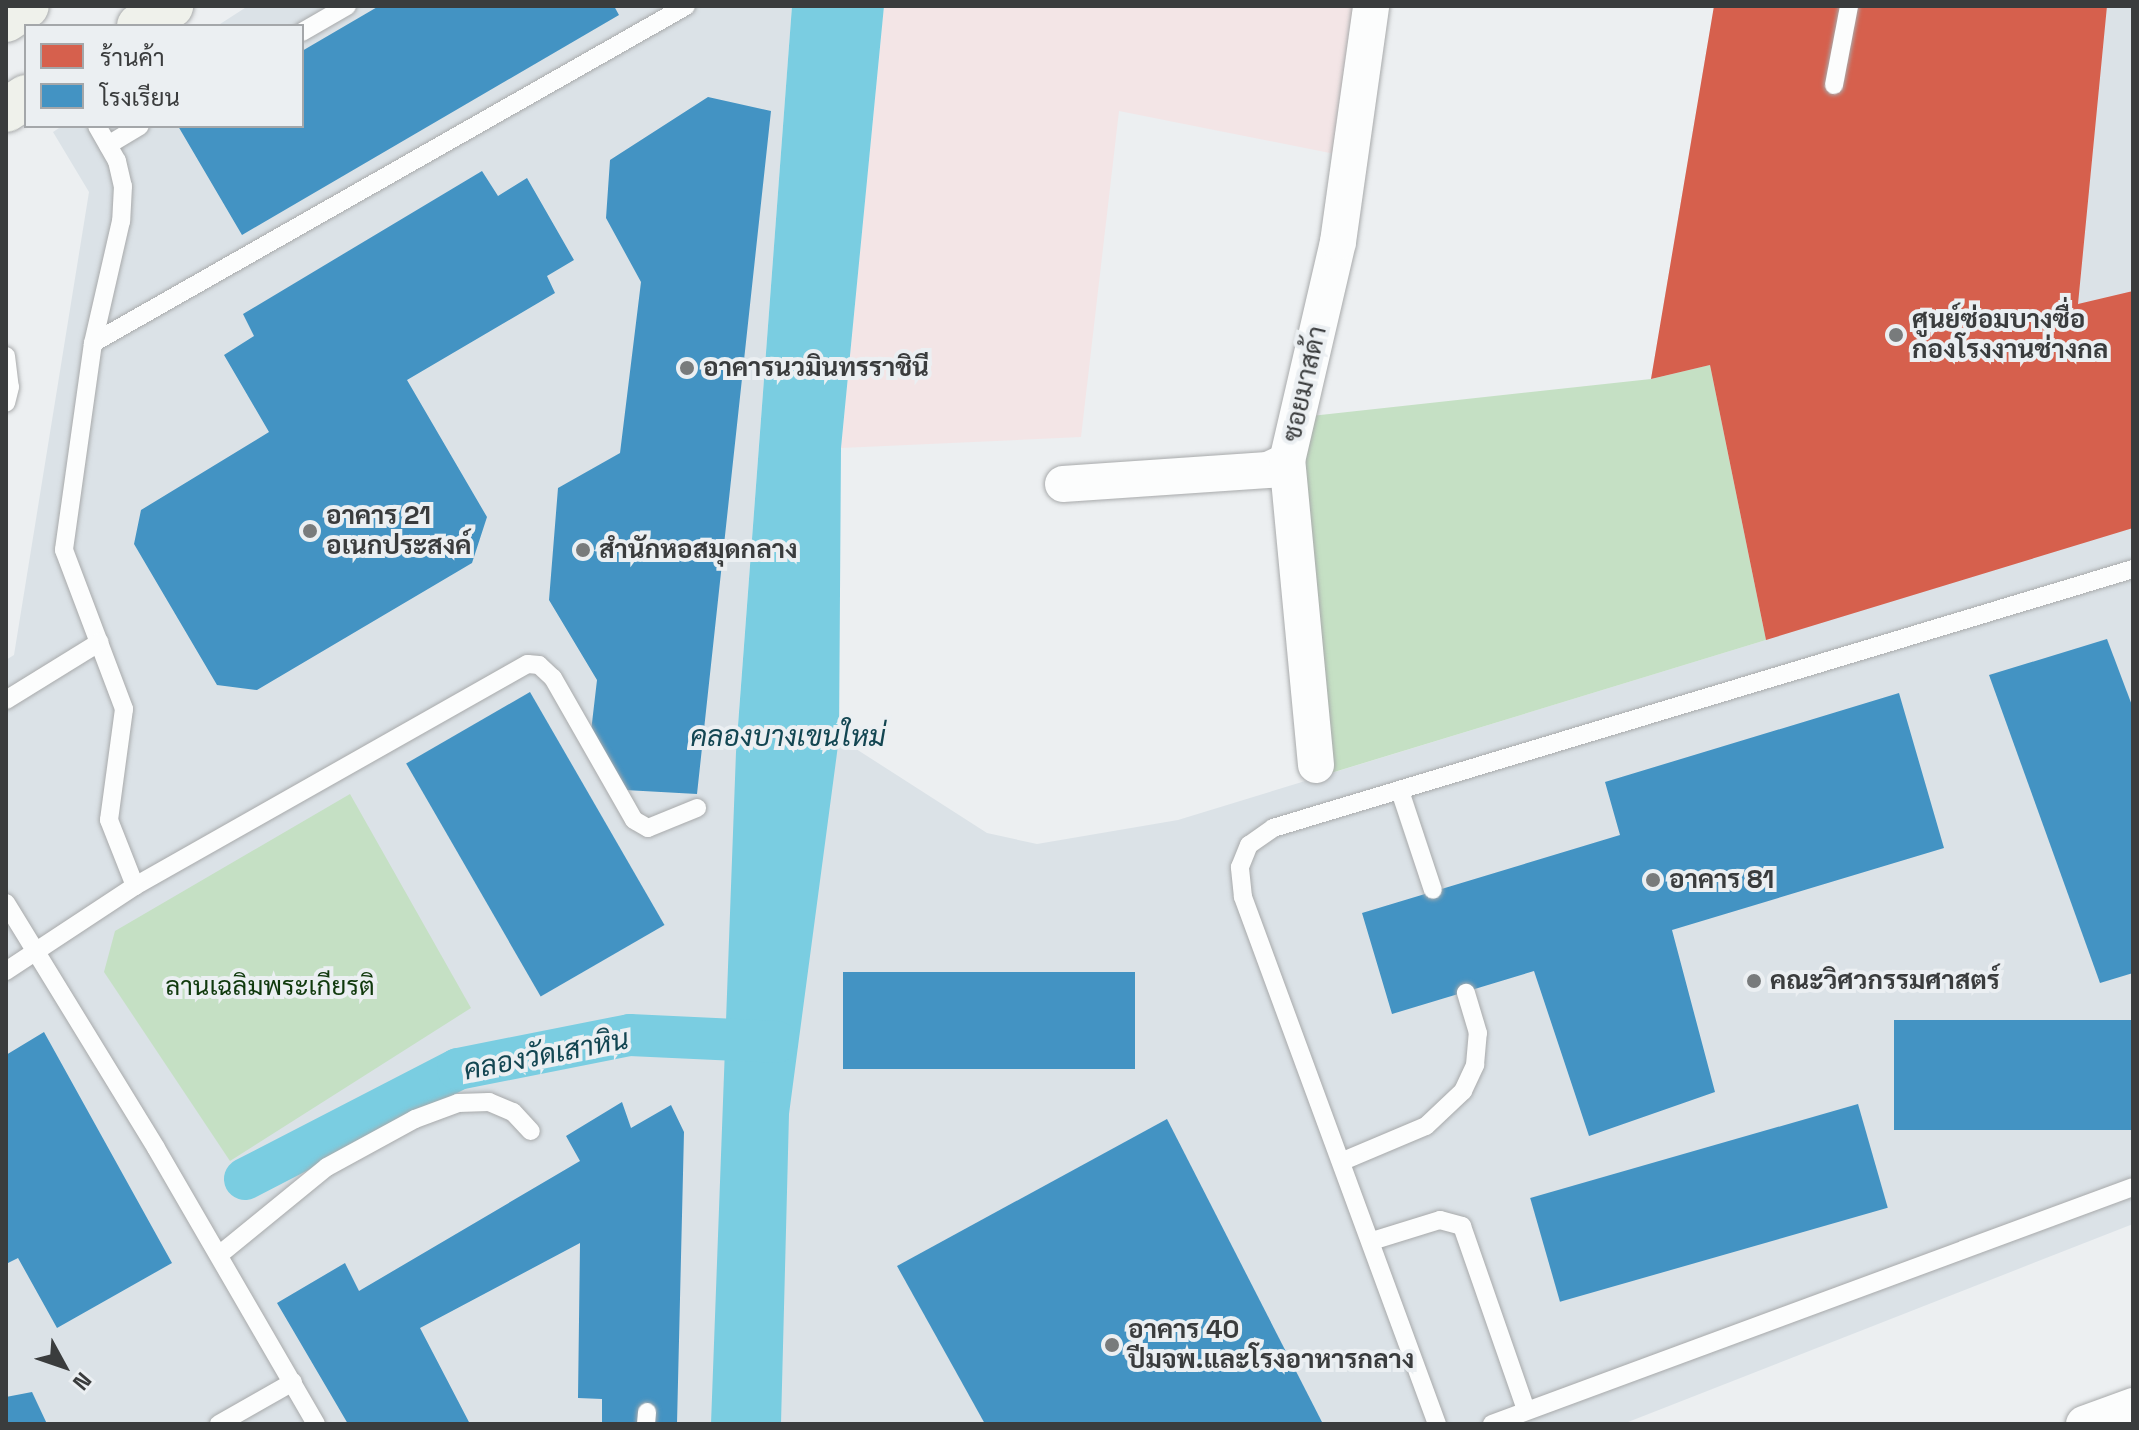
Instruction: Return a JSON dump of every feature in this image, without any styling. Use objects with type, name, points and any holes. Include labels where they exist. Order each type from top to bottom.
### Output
[{"type":"main road","points":[[6,20],[27,6]]},
{"type":"main road","points":[[142,24],[171,6]]},
{"type":"main road","points":[[6,110],[24,98]]},
{"type":"street","name":"ซอยมาสด้า","points":[[1316,765],[1287,461],[1338,242],[1371,6]]},
{"type":"street","points":[[1063,484],[1268,470],[1287,461]]},
{"type":"street","points":[[2084,1424],[2133,1406]]},
{"type":"lane","points":[[304,31],[347,6]]},
{"type":"lane","points":[[93,343],[686,6]]},
{"type":"lane","points":[[1834,85],[1849,6]]},
{"type":"lane","points":[[98,128],[123,186],[121,221],[93,343],[64,550],[124,709],[109,820],[135,886]]},
{"type":"lane","points":[[108,145],[137,128]]},
{"type":"lane","points":[[6,356],[10,387],[6,403]]},
{"type":"lane","points":[[1437,1424],[1343,1161],[1243,897],[1240,867],[1249,845],[1273,828],[2133,569]]},
{"type":"lane","points":[[6,700],[100,642]]},
{"type":"lane","points":[[6,971],[135,886],[528,664],[539,665],[553,678],[634,820],[648,828],[697,808]]},
{"type":"lane","points":[[1400,791],[1433,890]]},
{"type":"lane","points":[[6,903],[219,1255],[316,1424]]},
{"type":"lane","points":[[1343,1161],[1426,1126],[1463,1091],[1475,1065],[1478,1033],[1466,993]]},
{"type":"lane","points":[[219,1255],[327,1167],[415,1119],[458,1103],[489,1102],[513,1112],[531,1131]]},
{"type":"lane","points":[[1492,1424],[2133,1187]]},
{"type":"lane","points":[[1372,1241],[1440,1220],[1462,1226],[1526,1410]]},
{"type":"lane","points":[[219,1424],[293,1382]]},
{"type":"shaded area","points":[[248,6],[792,6],[736,751],[839,738],[987,833],[1037,844],[1178,820],[1766,640],[1710,366],[1651,379],[1714,6],[2133,6],[2133,1224],[1623,1424],[6,1424],[6,660],[14,655],[89,192],[53,132],[59,128],[304,128],[304,24],[220,24]]},
{"type":"shaded area","points":[[884,6],[1353,6],[1335,154],[1119,111],[1081,437],[841,448]]},
{"type":"green space","points":[[1710,365],[1766,640],[1331,773],[1298,467],[1311,416],[1651,379]]},
{"type":"green space","name":"ลานเฉลิมพระเกียรติ","points":[[350,794],[471,1008],[230,1161],[104,972],[115,931]]},
{"type":"water","name":"คลองบางเขนใหม่","points":[[792,6],[884,6],[841,448],[839,738],[789,1114],[781,1424],[711,1424],[736,752]]},
{"type":"building: ร้านค้า","name":"ศูนย์ซ่อมบางซื่อ กองโรงงานช่างกล","points":[[1714,6],[2107,6],[2078,304],[2133,291],[2133,528],[1766,640],[1710,365],[1651,379]]},
{"type":"building: โรงเรียน","points":[[379,6],[614,6],[619,15],[242,235],[179,128],[304,128],[304,50]]},
{"type":"building: โรงเรียน","name":"อาคารนวมินทรราชินี","points":[[708,97],[771,111],[697,794],[625,790],[590,740],[597,680],[549,600],[558,488],[620,453],[641,282],[606,218],[610,160]]},
{"type":"building: โรงเรียน","points":[[482,171],[498,196],[527,178],[574,260],[547,276],[555,293],[407,380],[487,517],[472,563],[257,690],[217,685],[134,544],[141,510],[269,432],[224,355],[254,336],[243,314]]},
{"type":"building: โรงเรียน","points":[[2107,639],[2133,708],[2133,973],[2100,983],[1989,675]]},
{"type":"building: โรงเรียน","points":[[530,692],[664,925],[541,996],[406,764]]},
{"type":"building: โรงเรียน","name":"อาคาร 81","points":[[1899,693],[1944,848],[1672,930],[1715,1092],[1589,1136],[1534,971],[1392,1014],[1362,913],[1620,835],[1605,782]]},
{"type":"building: โรงเรียน","points":[[843,972],[1135,972],[1135,1069],[843,1069]]},
{"type":"building: โรงเรียน","points":[[1894,1020],[2133,1020],[2133,1130],[1894,1130]]},
{"type":"building: โรงเรียน","points":[[44,1032],[172,1263],[57,1328],[18,1258],[6,1264],[6,1055]]},
{"type":"building: โรงเรียน","points":[[622,1102],[631,1128],[671,1105],[684,1132],[677,1424],[602,1424],[602,1399],[578,1398],[580,1243],[420,1328],[470,1424],[348,1424],[277,1303],[345,1263],[359,1291],[580,1161],[566,1136]]},
{"type":"building: โรงเรียน","points":[[1858,1104],[1888,1208],[1560,1302],[1530,1198]]},
{"type":"building: โรงเรียน","name":"อาคาร 40 ปีมจพ.และโรงอาหารกลาง","points":[[1167,1119],[1323,1424],[985,1424],[897,1266]]},
{"type":"building: โรงเรียน","points":[[32,1392],[47,1424],[6,1424],[6,1397]]},
{"type":"waterway","name":"คลองวัดเสาหิน","points":[[245,1179],[458,1069],[630,1035],[777,1042]]},
{"type":"place","name":"ศูนย์ซ่อมบางซื่อ กองโรงงานช่างกล","points":[[1896,335]]},
{"type":"place","name":"อาคารนวมินทรราชินี","points":[[687,368]]},
{"type":"place","name":"อาคาร 21 อเนกประสงค์","points":[[310,531]]},
{"type":"place","name":"สำนักหอสมุดกลาง","points":[[583,550]]},
{"type":"place","name":"อาคาร 81","points":[[1653,880]]},
{"type":"place","name":"คณะวิศวกรรมศาสตร์","points":[[1754,981]]},
{"type":"place","name":"อาคาร 40 ปีมจพ.และโรงอาหารกลาง","points":[[1112,1345]]}]
